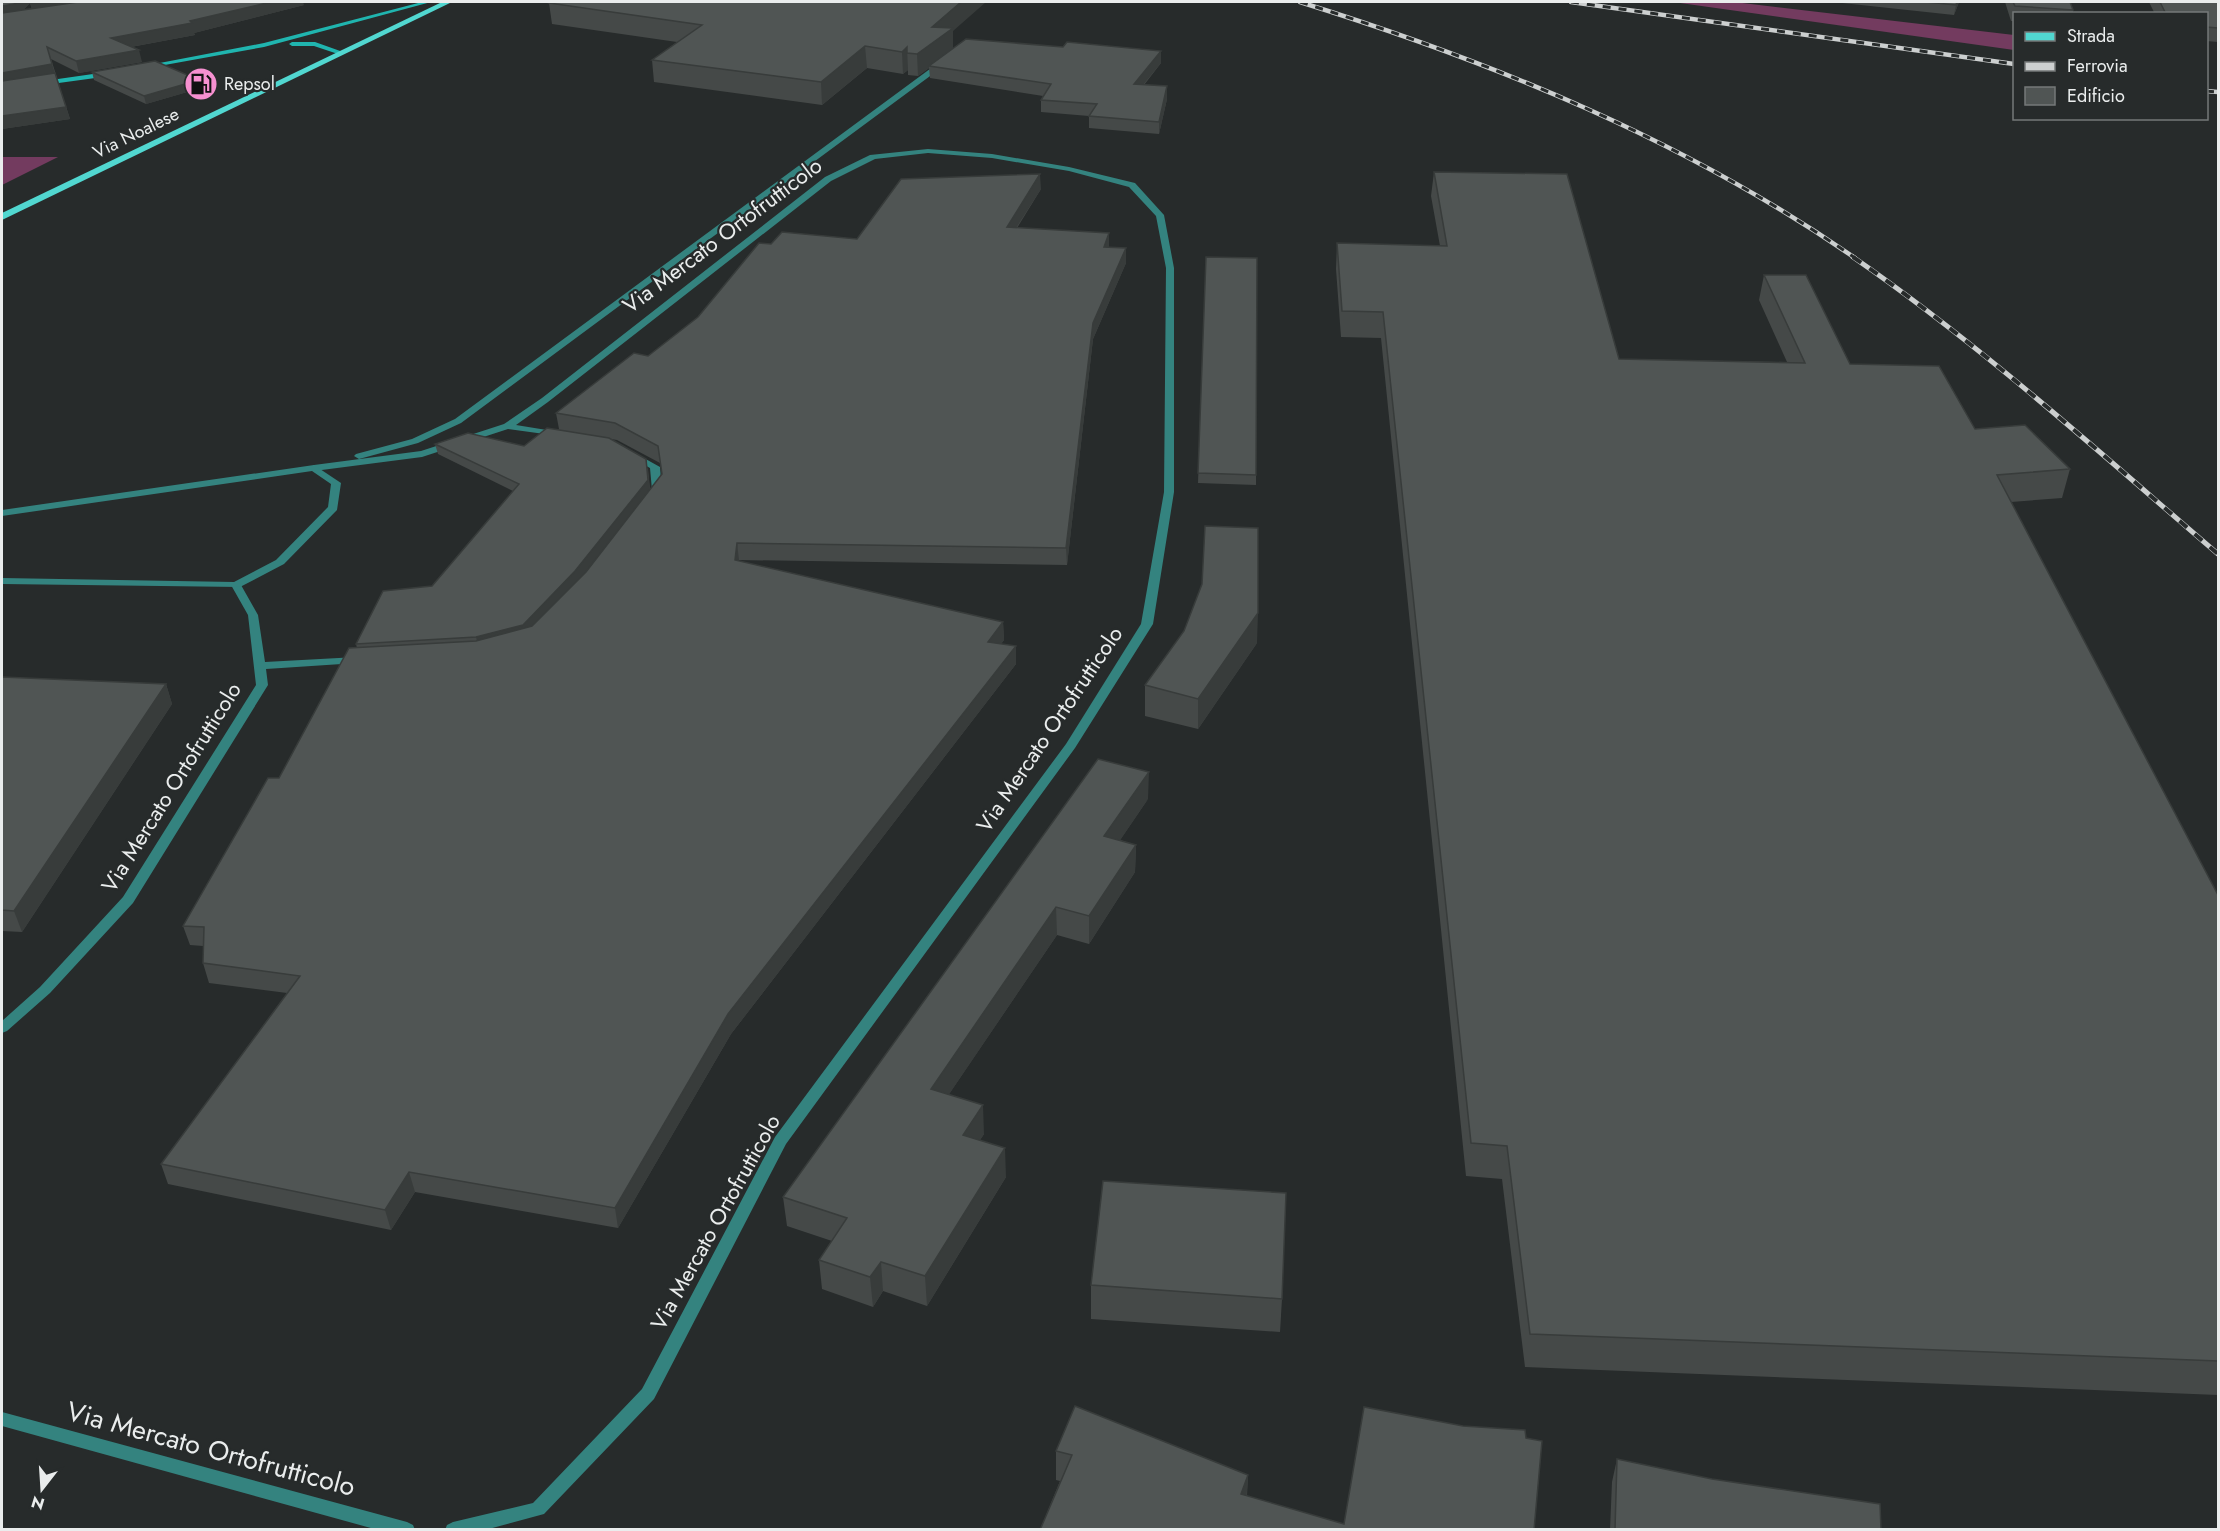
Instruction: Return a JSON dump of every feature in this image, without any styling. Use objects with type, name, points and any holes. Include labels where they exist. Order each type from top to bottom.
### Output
[{"type":"main road","points":[[139,68],[264,45],[428,2]]},
{"type":"main road","name":"Via Noalese","points":[[2,217],[448,2]]},
{"type":"main road","points":[[264,45],[315,44],[341,53]]},
{"type":"main road","points":[[37,84],[117,72]]},
{"type":"street","points":[[314,468],[415,441],[458,421],[950,58]]},
{"type":"street","name":"Via Mercato Ortofrutticolo","points":[[2,513],[422,454],[507,426],[545,400],[828,179],[873,157],[928,151],[992,156],[1069,169],[1132,185],[1160,215],[1170,268],[1169,492],[1148,624],[1071,745],[780,1141],[648,1394],[538,1509],[453,1530]]},
{"type":"street","name":"Via Mercato Ortofrutticolo","points":[[507,426],[572,437]]},
{"type":"street","points":[[625,450],[656,467],[657,490],[644,508]]},
{"type":"street","points":[[2,581],[236,585],[280,562],[333,508],[336,483],[314,468]]},
{"type":"street","name":"Via Mercato Ortofrutticolo","points":[[2,1028],[45,990],[128,900],[262,685],[253,615],[236,585]]},
{"type":"street","name":"Via Mercato Ortofrutticolo","points":[[260,666],[365,659]]},
{"type":"street","name":"Via Mercato Ortofrutticolo","points":[[2,1419],[407,1530]]},
{"type":"shaded area","points":[[1673,2],[1734,2],[2013,35],[2013,50]]},
{"type":"shaded area","points":[[2,157],[58,157],[2,185]]},
{"type":"building","points":[[2,2],[17,2],[2,6]]},
{"type":"building","points":[[78,2],[271,2],[190,21],[192,23],[111,38],[139,50],[76,61],[47,47],[52,64],[2,73],[2,13]]},
{"type":"building","points":[[550,2],[961,2],[932,27],[953,28],[917,54],[907,53],[907,47],[902,52],[865,46],[821,82],[652,60],[702,25]]},
{"type":"building","points":[[1926,2],[1957,2],[1956,5]]},
{"type":"building","points":[[2013,2],[2070,2],[2073,10],[2015,6]]},
{"type":"building","points":[[2160,2],[2218,2],[2218,28],[2208,27],[2208,12],[2165,12]]},
{"type":"building","points":[[966,39],[1063,47],[1067,42],[1161,51],[1134,84],[1167,86],[1159,122],[1089,116],[1097,104],[1041,100],[1051,84],[929,66]]},
{"type":"building","points":[[155,61],[199,80],[144,96],[92,72]]},
{"type":"building","points":[[55,73],[66,107],[2,116],[2,81]]},
{"type":"building","points":[[1434,172],[1567,174],[1619,359],[1805,363],[1764,275],[1806,275],[1850,364],[1939,366],[1975,429],[2025,425],[2070,469],[1997,475],[2218,895],[2218,1361],[1530,1334],[1507,1146],[1471,1143],[1383,312],[1342,311],[1337,243],[1447,246]]},
{"type":"building","points":[[1040,174],[1007,227],[1109,233],[1104,247],[1126,248],[1093,323],[1066,548],[737,543],[735,560],[1003,622],[988,642],[1016,646],[728,1014],[615,1208],[409,1172],[385,1210],[161,1164],[300,976],[203,963],[204,927],[183,926],[268,778],[279,778],[349,648],[476,641],[532,626],[586,572],[662,474],[658,446],[615,423],[556,413],[634,353],[648,356],[698,317],[759,243],[771,244],[782,232],[857,239],[901,179]]},
{"type":"building","points":[[1206,257],[1257,258],[1256,475],[1198,473]]},
{"type":"building","points":[[547,428],[609,438],[646,459],[648,480],[575,571],[523,625],[476,637],[356,644],[383,591],[432,586],[519,484],[435,444],[468,433],[524,446]]},
{"type":"building","points":[[1205,526],[1258,528],[1258,613],[1198,699],[1145,685],[1184,631],[1202,584]]},
{"type":"building","points":[[2,677],[166,684],[14,911],[2,910]]},
{"type":"building","points":[[1098,759],[1149,772],[1104,836],[1136,845],[1089,916],[1056,907],[931,1089],[983,1105],[963,1135],[1005,1148],[925,1276],[881,1262],[870,1277],[819,1260],[847,1218],[783,1197]]},
{"type":"building","points":[[1103,1181],[1286,1193],[1282,1299],[1091,1285]]},
{"type":"building","points":[[1075,1406],[1248,1475],[1241,1494],[1344,1524],[1364,1407],[1463,1426],[1525,1430],[1526,1438],[1542,1441],[1534,1530],[1040,1530],[1072,1455],[1056,1451]]},
{"type":"building","points":[[1617,1459],[1712,1479],[1880,1504],[1881,1530],[1615,1530]]},
{"type":"railway","points":[[1300,2],[1446,51],[1588,109],[1725,177],[1791,216],[1855,258]]},
{"type":"railway","points":[[1571,2],[2013,64]]},
{"type":"railway","points":[[2208,91],[2218,92]]},
{"type":"railway","points":[[1853,257],[1994,363],[2218,554]]},
{"type":"place","name":"Repsol","points":[[201,84]]}]
